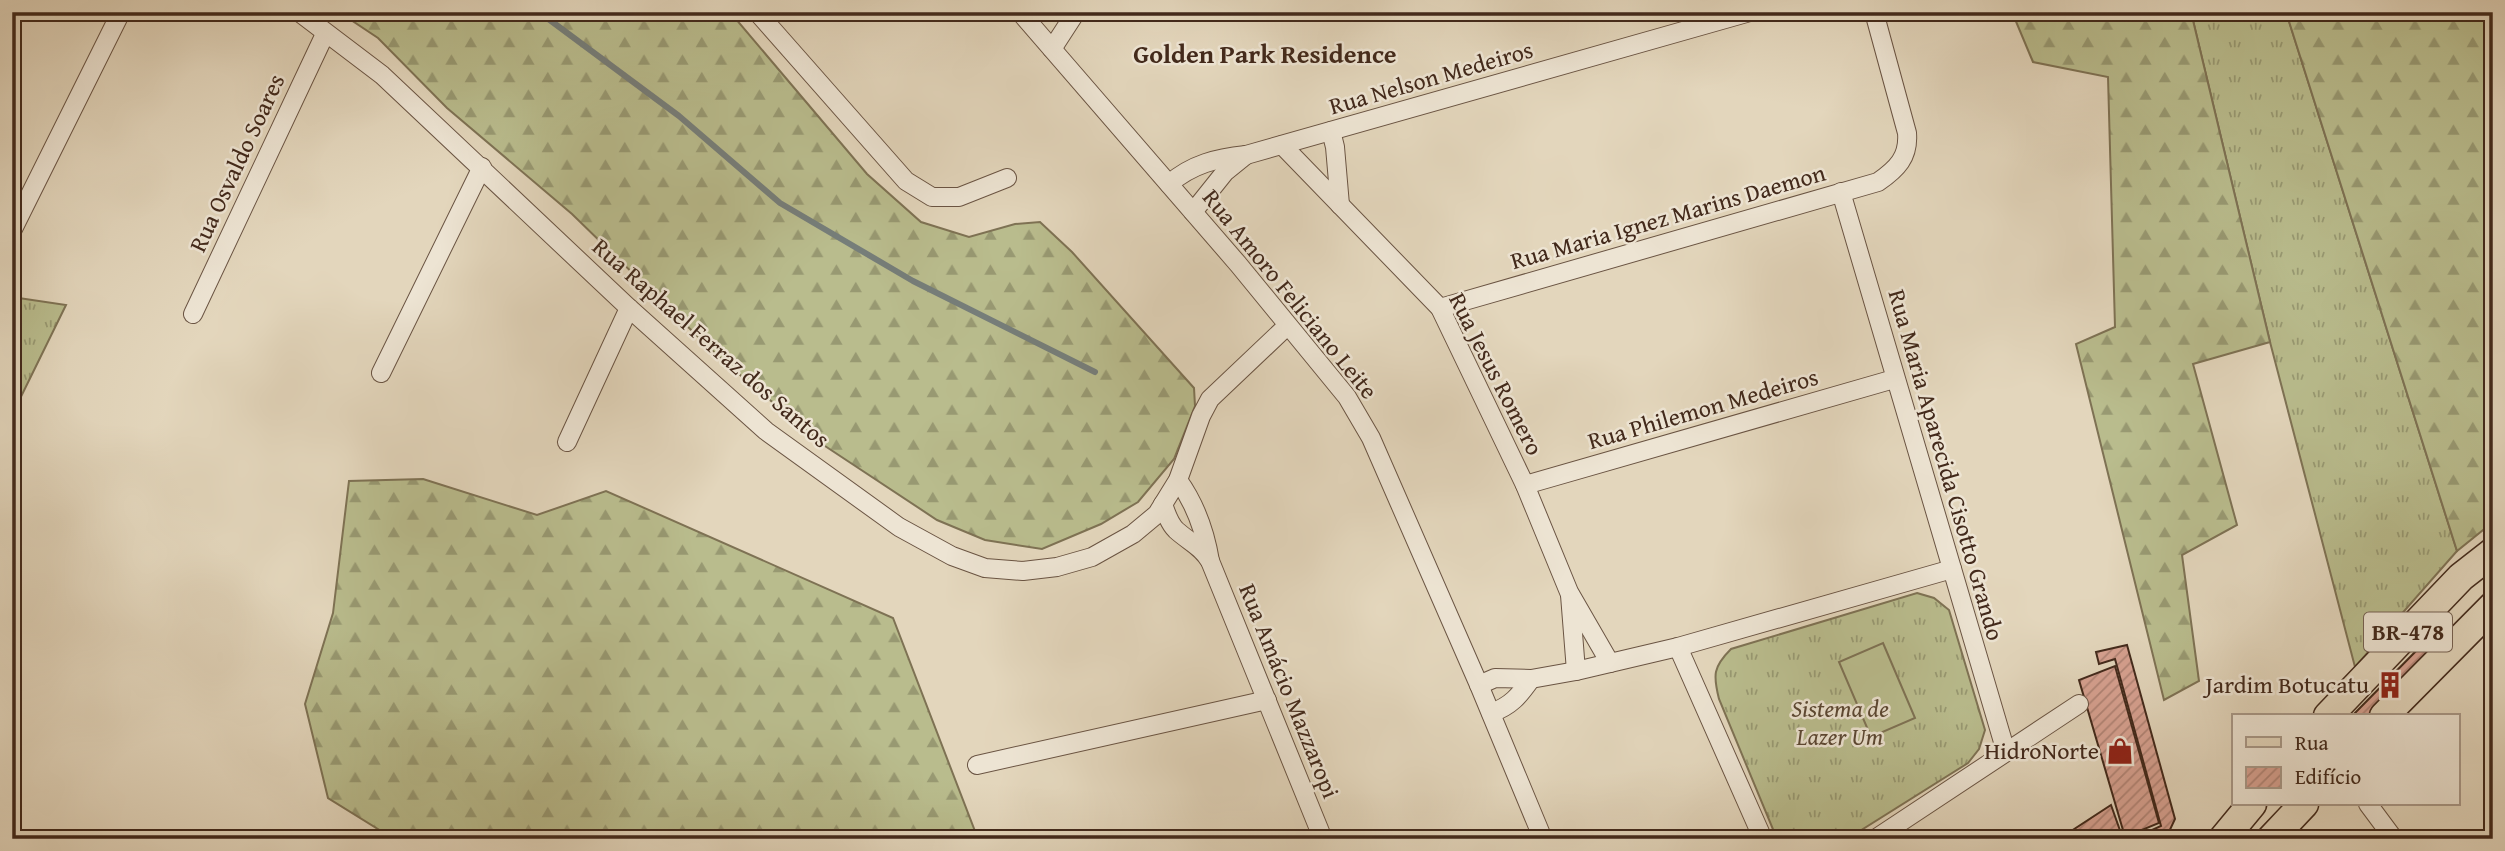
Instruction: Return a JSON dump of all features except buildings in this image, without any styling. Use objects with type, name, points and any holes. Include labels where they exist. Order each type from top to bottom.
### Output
[{"type":"main road","name":"BR-478","points":[[2330,714],[2461,577],[2493,552]]},
{"type":"main road","name":"BR-478","points":[[2386,714],[2493,606]]},
{"type":"main road","points":[[2223,839],[2250,806]]},
{"type":"main road","points":[[2271,839],[2302,806]]},
{"type":"street","points":[[12,231],[121,12]]},
{"type":"street","name":"Rua Raphael Ferraz dos Santos","points":[[299,12],[382,75],[629,308],[766,431],[899,527],[952,556],[985,568],[1034,570],[1057,567],[1092,557],[1133,534],[1157,514],[1178,480],[1201,415],[1210,400],[1287,326]]},
{"type":"street","points":[[757,12],[906,181],[932,197],[959,197],[1007,178]]},
{"type":"street","points":[[1052,49],[1076,12]]},
{"type":"street","name":"Rua Nelson Medeiros","points":[[1169,184],[1181,173],[1220,157],[1246,155],[1750,12]]},
{"type":"street","name":"Rua Maria Ignez Marins Daemon","points":[[1440,308],[1878,182],[1902,162],[1908,145],[1874,12]]},
{"type":"street","name":"Rua Amoro Feliciano Leite","points":[[1026,14],[1052,49],[1347,397],[1371,438],[1543,839]]},
{"type":"street","name":"Rua Osvaldo Soares","points":[[192,314],[325,34]]},
{"type":"street","points":[[1331,131],[1340,205]]},
{"type":"street","name":"Rua Jesus Romero","points":[[1282,145],[1440,308],[1525,485],[1569,592],[1610,663]]},
{"type":"street","name":"Rua Nelson Medeiros","points":[[1192,212],[1225,172],[1246,155]]},
{"type":"street","points":[[382,373],[482,167]]},
{"type":"street","name":"Rua Maria Aparecida Cisotto Grando","points":[[1841,192],[2006,752]]},
{"type":"street","points":[[567,442],[629,308]]},
{"type":"street","name":"Rua Philemon Medeiros","points":[[1525,485],[1895,379]]},
{"type":"street","name":"Rua Amácio Mazzaropi","points":[[1178,480],[1189,495],[1206,534],[1210,561]]},
{"type":"street","name":"Rua Amácio Mazzaropi","points":[[1163,504],[1171,524],[1205,552],[1210,561],[1323,839]]},
{"type":"street","points":[[1133,534],[1154,523],[1171,524]]},
{"type":"street","points":[[1479,685],[1495,678],[1531,679],[1576,671],[1678,647],[1952,569]]},
{"type":"street","name":"Rua Jesus Romero","points":[[1569,592],[1576,671]]},
{"type":"street","points":[[1678,647],[1763,839]]},
{"type":"street","points":[[1491,713],[1507,708],[1531,679]]},
{"type":"street","points":[[977,765],[1267,700]]},
{"type":"street","points":[[1875,839],[2079,704]]},
{"type":"street","points":[[2369,806],[2394,839]]},
{"type":"green space","points":[[339,12],[730,12],[867,174],[921,222],[969,237],[1015,224],[1040,222],[1072,252],[1194,388],[1195,406],[1174,459],[1138,502],[1101,524],[1042,549],[985,540],[937,520],[825,446],[722,360],[572,214],[447,108],[378,38]]},
{"type":"green space","points":[[2012,12],[2191,12],[2270,342],[2193,364],[2237,525],[2182,555],[2199,681],[2164,700],[2076,344],[2115,327],[2108,77],[2033,62]]},
{"type":"green space","points":[[2191,12],[2286,12],[2457,551],[2355,667],[2270,342]]},
{"type":"green space","points":[[2286,12],[2493,12],[2493,522],[2457,551]]},
{"type":"green space","points":[[12,297],[66,305],[12,415]]},
{"type":"green space","points":[[423,479],[537,515],[606,491],[893,618],[978,839],[394,839],[328,798],[305,704],[333,613],[349,481]]},
{"type":"green space","name":"Sistema de Lazer Um","points":[[1917,593],[1934,598],[1949,610],[1985,730],[1979,749],[1968,763],[1847,839],[1777,839],[1719,699],[1715,677],[1718,666],[1731,649]]},
{"type":"green space","points":[[1883,643],[1915,718],[1871,737],[1839,662]]},
{"type":"waterway","points":[[539,12],[679,116],[780,203],[913,281],[1095,372]]},
{"type":"place","name":"Jardim Botucatu","points":[[2390,685]]},
{"type":"place","name":"HidroNorte","points":[[2120,751]]},
{"type":"district","name":"Golden Park Residence","points":[[1265,54]]}]
